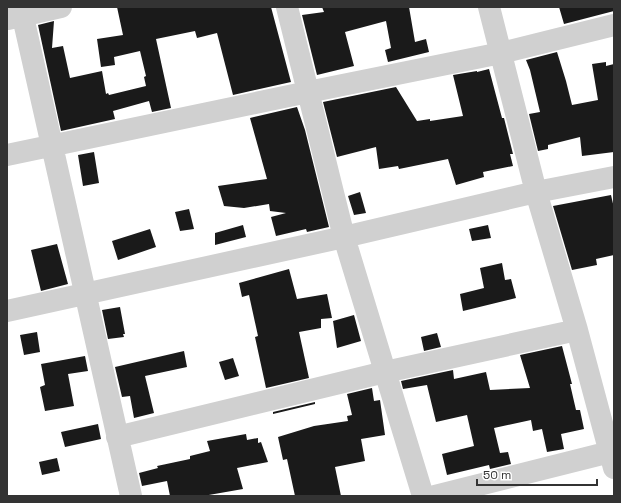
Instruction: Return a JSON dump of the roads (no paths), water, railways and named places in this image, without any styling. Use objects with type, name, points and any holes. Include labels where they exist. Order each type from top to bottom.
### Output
[{"type":"street","points":[[61,7],[16,14],[52,145],[131,496]]},
{"type":"street","points":[[287,7],[344,237],[423,496]]},
{"type":"street","points":[[435,496],[612,457],[577,330],[536,192],[489,7]]},
{"type":"street","points":[[7,154],[501,53],[614,25]]},
{"type":"street","points":[[7,311],[344,237],[536,192],[614,177]]},
{"type":"street","points":[[117,437],[385,372],[577,330]]}]
